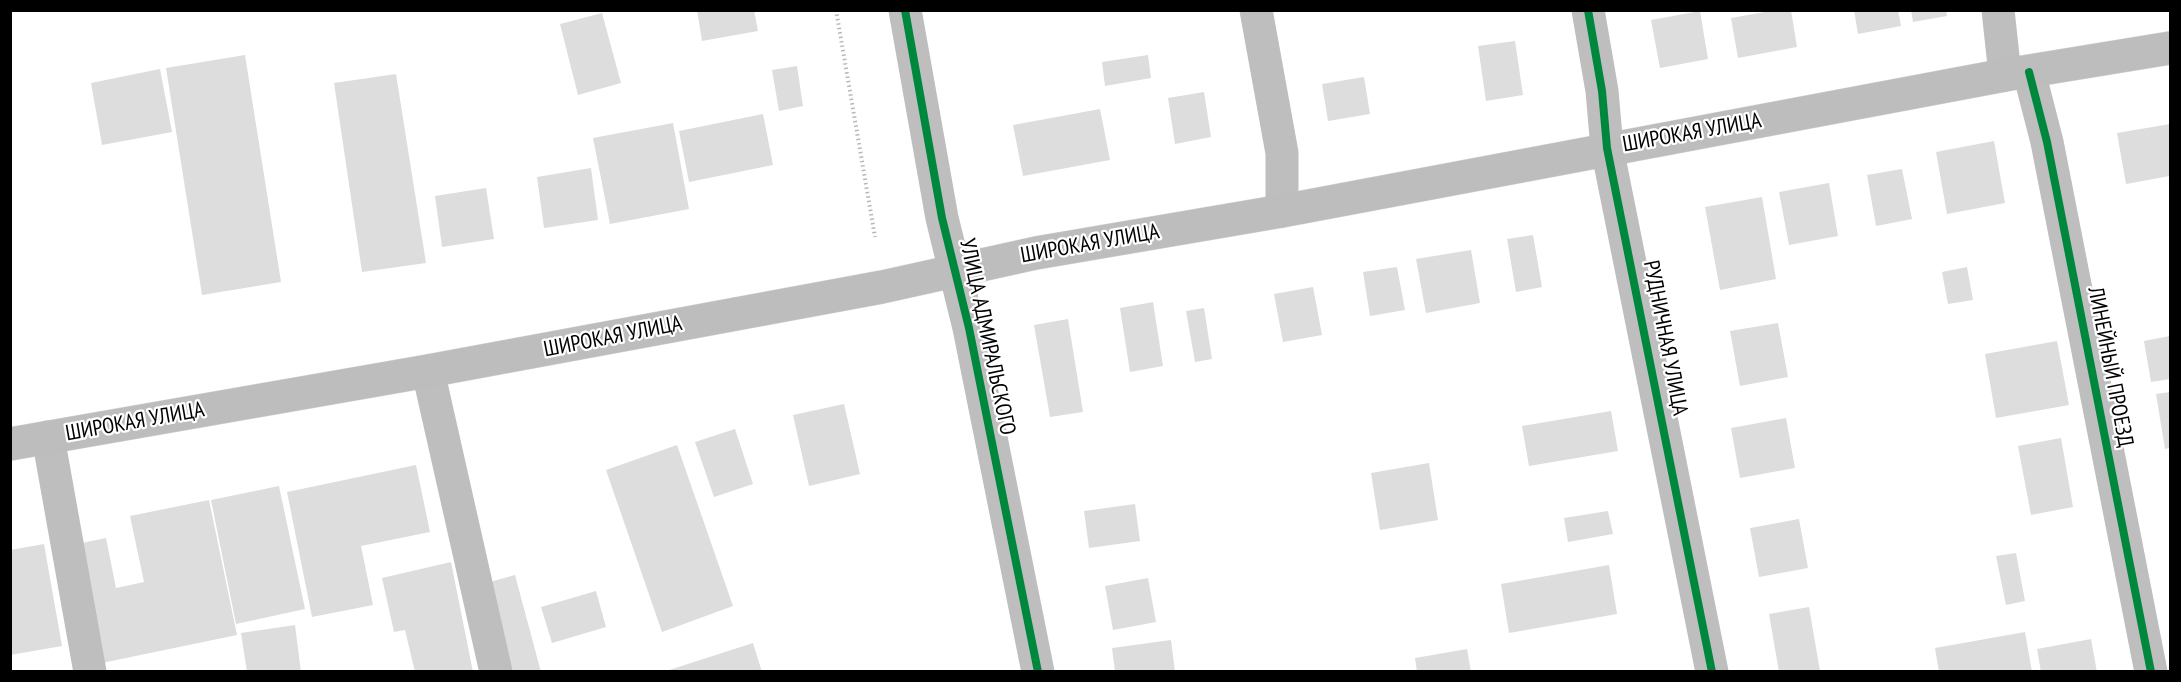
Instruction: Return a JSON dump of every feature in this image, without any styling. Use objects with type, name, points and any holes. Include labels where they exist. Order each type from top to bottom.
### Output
[{"type":"main road","name":"ШИРОКАЯ УЛИЦА","points":[[10,444],[428,371],[882,287],[954,270],[1282,211],[1607,148],[2017,73],[2170,48]]},
{"type":"street","name":"УЛИЦА АДМИРАЛЬСКОГО","points":[[905,10],[954,270],[969,328],[1038,672]]},
{"type":"street","points":[[1256,10],[1282,153],[1282,211]]},
{"type":"street","name":"РУДНИЧНАЯ УЛИЦА","points":[[1588,10],[1602,91],[1607,148],[1712,672]]},
{"type":"street","name":"ЛИНЕЙНЫЙ ПРОЕЗД","points":[[1998,10],[2017,73],[2047,142],[2151,672]]},
{"type":"street","points":[[428,371],[496,672]]},
{"type":"street","points":[[48,437],[90,672]]},
{"type":"path","points":[[836,10],[874,237]]},
{"type":"building","points":[[697,10],[754,10],[758,31],[702,41]]},
{"type":"building","points":[[1776,10],[1791,10],[1797,47],[1738,58],[1731,18]]},
{"type":"building","points":[[1854,10],[1898,10],[1901,26],[1858,34]]},
{"type":"building","points":[[1911,10],[1946,10],[1947,16],[1913,22]]},
{"type":"building","points":[[1700,11],[1708,59],[1660,68],[1651,20]]},
{"type":"building","points":[[602,13],[621,83],[578,95],[560,24]]},
{"type":"building","points":[[1515,41],[1523,95],[1486,101],[1478,46]]},
{"type":"building","points":[[245,55],[281,282],[202,295],[166,68]]},
{"type":"building","points":[[1148,55],[1151,78],[1105,86],[1102,62]]},
{"type":"building","points":[[797,66],[803,106],[779,111],[772,70]]},
{"type":"building","points":[[160,69],[172,132],[102,145],[91,83]]},
{"type":"building","points":[[396,74],[426,263],[362,272],[334,83]]},
{"type":"building","points":[[1364,77],[1370,114],[1328,121],[1322,84]]},
{"type":"building","points":[[1204,92],[1211,137],[1175,144],[1168,98]]},
{"type":"building","points":[[1100,109],[1110,160],[1023,176],[1013,125]]},
{"type":"building","points":[[763,114],[773,165],[689,182],[679,131]]},
{"type":"building","points":[[673,123],[689,209],[610,224],[593,138]]},
{"type":"building","points":[[2170,124],[2170,176],[2126,184],[2117,133]]},
{"type":"building","points":[[1994,141],[2005,203],[1947,214],[1936,152]]},
{"type":"building","points":[[591,168],[598,220],[544,228],[537,177]]},
{"type":"building","points":[[1902,169],[1912,219],[1876,226],[1867,175]]},
{"type":"building","points":[[1829,183],[1838,236],[1789,245],[1779,192]]},
{"type":"building","points":[[486,188],[494,239],[442,247],[435,196]]},
{"type":"building","points":[[1762,197],[1776,279],[1720,290],[1705,207]]},
{"type":"building","points":[[1533,235],[1542,287],[1516,292],[1507,239]]},
{"type":"building","points":[[1471,250],[1480,303],[1426,313],[1416,259]]},
{"type":"building","points":[[1397,267],[1405,310],[1370,316],[1363,272]]},
{"type":"building","points":[[1967,267],[1973,300],[1948,304],[1942,272]]},
{"type":"building","points":[[1313,287],[1322,335],[1283,342],[1274,294]]},
{"type":"building","points":[[1153,302],[1163,366],[1130,372],[1120,308]]},
{"type":"building","points":[[1204,308],[1212,359],[1195,362],[1186,311]]},
{"type":"building","points":[[1068,319],[1083,412],[1050,417],[1034,325]]},
{"type":"building","points":[[1778,323],[1788,377],[1740,386],[1730,331]]},
{"type":"building","points":[[2170,336],[2170,379],[2151,382],[2144,341]]},
{"type":"building","points":[[2057,341],[2069,405],[1996,418],[1985,354]]},
{"type":"building","points":[[2170,392],[2170,448],[2165,449],[2156,394]]},
{"type":"building","points":[[844,404],[860,474],[809,486],[793,415]]},
{"type":"building","points":[[1611,411],[1618,451],[1529,466],[1522,426]]},
{"type":"building","points":[[1786,418],[1795,468],[1740,478],[1731,428]]},
{"type":"building","points":[[735,429],[753,484],[714,497],[695,442]]},
{"type":"building","points":[[2061,438],[2073,507],[2031,515],[2018,446]]},
{"type":"building","points":[[677,445],[733,606],[662,632],[606,470]]},
{"type":"building","points":[[1429,463],[1438,520],[1380,530],[1371,473]]},
{"type":"building","points":[[416,465],[430,532],[361,546],[373,605],[312,617],[287,492]]},
{"type":"building","points":[[279,486],[305,609],[236,624],[211,500]]},
{"type":"building","points":[[209,500],[237,635],[102,663],[77,544],[106,538],[116,588],[144,582],[130,516]]},
{"type":"building","points":[[1135,504],[1140,541],[1089,548],[1084,511]]},
{"type":"building","points":[[1608,511],[1613,534],[1568,542],[1564,518]]},
{"type":"building","points":[[1799,519],[1808,568],[1759,577],[1750,528]]},
{"type":"building","points":[[44,544],[62,646],[10,655],[10,550]]},
{"type":"building","points":[[2016,553],[2025,601],[2006,605],[1996,556]]},
{"type":"building","points":[[451,562],[473,672],[415,672],[405,630],[394,632],[382,578]]},
{"type":"building","points":[[1609,565],[1617,614],[1509,633],[1501,584]]},
{"type":"building","points":[[515,575],[541,672],[509,672],[486,583]]},
{"type":"building","points":[[1148,578],[1156,622],[1113,630],[1105,586]]},
{"type":"building","points":[[596,591],[606,627],[552,643],[541,607]]},
{"type":"building","points":[[1809,607],[1820,671],[1779,672],[1769,614]]},
{"type":"building","points":[[295,625],[301,672],[247,672],[241,633]]},
{"type":"building","points":[[2025,632],[2032,672],[1939,672],[1935,648]]},
{"type":"building","points":[[2091,639],[2097,672],[2041,672],[2037,649]]},
{"type":"building","points":[[1171,640],[1175,672],[1115,672],[1112,648]]},
{"type":"building","points":[[753,643],[762,672],[666,672],[666,671]]},
{"type":"building","points":[[1467,649],[1471,672],[1417,672],[1415,658]]},
{"type":"cycle path","points":[[905,10],[942,218],[969,328],[1038,672]]},
{"type":"cycle path","points":[[1588,10],[1602,91],[1607,148],[1712,672]]},
{"type":"cycle path","points":[[2029,72],[2047,142],[2151,672]]}]
